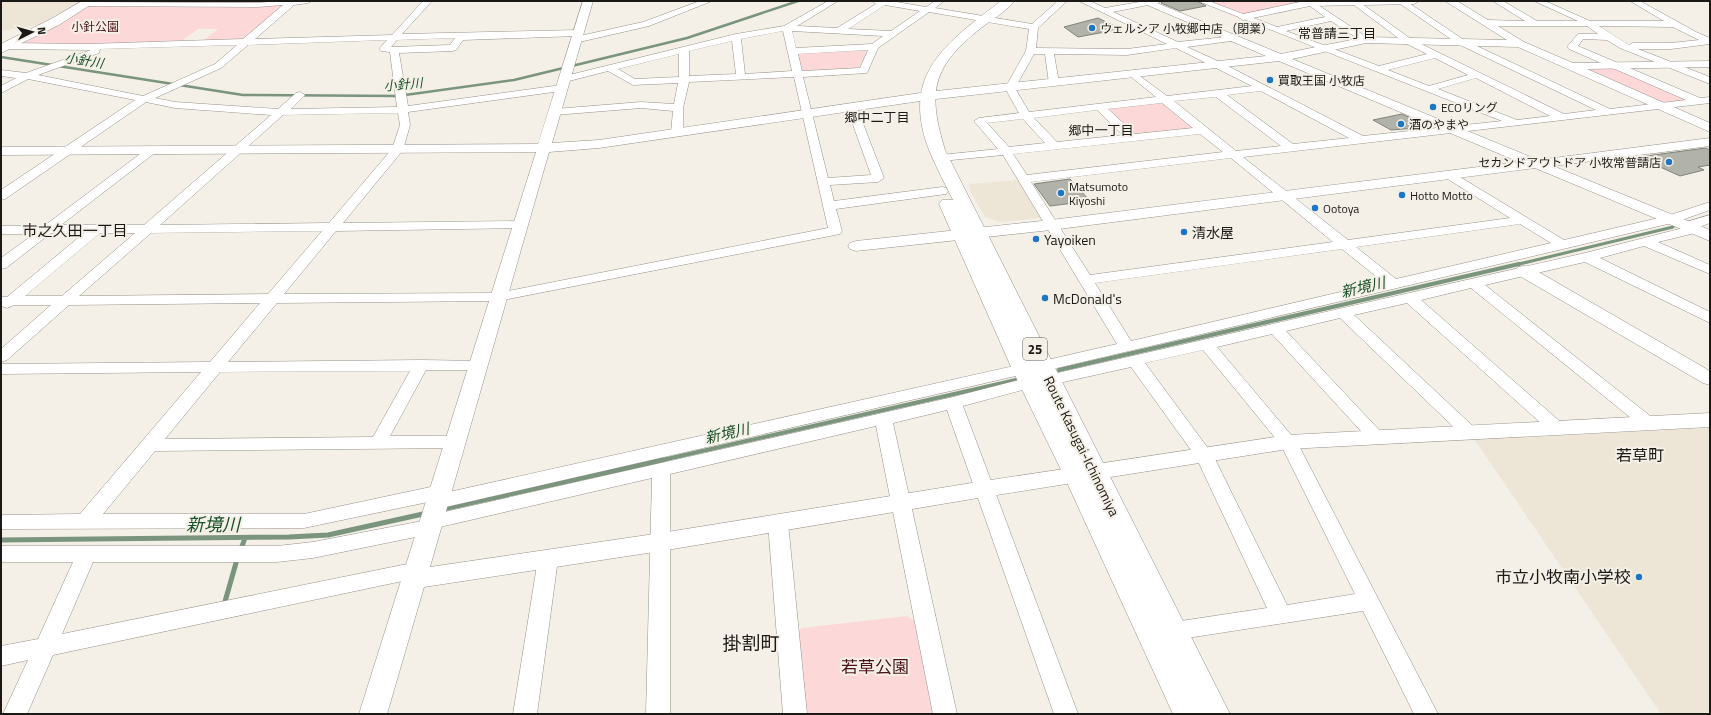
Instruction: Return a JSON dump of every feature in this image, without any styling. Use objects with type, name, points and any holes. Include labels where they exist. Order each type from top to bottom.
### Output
[{"type":"main road","name":"Route Kasugai-Ichinomiya","points":[[969,234],[942,191],[918,133],[922,97],[932,74],[945,53],[997,1]]},
{"type":"main road","name":"Route Kasugai-Ichinomiya","points":[[980,19],[1008,1]]},
{"type":"main road","points":[[5,47],[88,2]]},
{"type":"main road","name":"Route Kasugai-Ichinomiya","points":[[922,97],[930,133],[941,158],[969,234],[1086,474],[1188,714]]},
{"type":"main road","name":"Route Kasugai-Ichinomiya","points":[[1086,474],[1174,631],[1214,714]]},
{"type":"street","points":[[88,2],[233,3],[308,1]]},
{"type":"street","points":[[428,1],[397,37],[384,49],[453,48],[461,37]]},
{"type":"street","points":[[373,714],[588,1]]},
{"type":"street","points":[[461,37],[577,37],[646,24],[708,1]]},
{"type":"street","points":[[787,28],[834,1]]},
{"type":"street","points":[[839,31],[882,1],[927,10],[1034,27]]},
{"type":"street","points":[[610,68],[633,82],[864,71],[874,47],[940,1]]},
{"type":"street","points":[[1010,88],[1031,51],[1034,27],[1064,1]]},
{"type":"street","points":[[1083,1],[1219,65],[1361,140]]},
{"type":"street","points":[[1202,1],[1516,123]]},
{"type":"street","points":[[1400,1],[1461,42],[1608,112]]},
{"type":"street","points":[[1243,17],[1310,3],[1414,1]]},
{"type":"street","points":[[1450,1],[1520,44],[1710,128]]},
{"type":"street","points":[[1497,1],[1537,24]]},
{"type":"street","points":[[1538,1],[1583,20],[1623,46],[1710,81]]},
{"type":"street","points":[[1634,1],[1675,24],[1710,41]]},
{"type":"street","points":[[1,196],[144,99],[218,66],[292,2]]},
{"type":"street","points":[[1105,11],[1149,2],[1230,38],[1710,236]]},
{"type":"street","points":[[1354,2],[1408,41],[1561,117]]},
{"type":"street","points":[[1310,3],[1366,40]]},
{"type":"street","points":[[1277,30],[1333,18]]},
{"type":"street","points":[[1487,23],[1590,25],[1675,24]]},
{"type":"street","points":[[4,304],[65,301],[498,297],[835,231],[787,28]]},
{"type":"street","points":[[1,73],[27,76],[175,105],[281,112],[403,110],[566,75],[610,68],[736,37],[787,28],[891,34]]},
{"type":"street","points":[[5,47],[109,46],[462,34],[461,37]]},
{"type":"street","points":[[1608,37],[1581,36],[1572,47],[1705,101]]},
{"type":"street","points":[[736,37],[741,77]]},
{"type":"street","points":[[1031,51],[1127,52],[1230,38]]},
{"type":"street","points":[[1,151],[543,148],[599,144],[922,97],[1279,58],[1366,40],[1520,44]]},
{"type":"street","points":[[1623,46],[1671,46],[1710,41]]},
{"type":"street","points":[[1,90],[27,76],[109,46]]},
{"type":"street","points":[[793,51],[874,47]]},
{"type":"street","points":[[85,522],[397,150],[405,125],[394,50]]},
{"type":"street","points":[[678,133],[678,108],[684,80],[684,50]]},
{"type":"street","points":[[1049,51],[1054,83]]},
{"type":"street","points":[[1379,70],[1436,55]]},
{"type":"street","points":[[1571,66],[1710,64]]},
{"type":"street","points":[[1134,74],[1395,285]]},
{"type":"street","points":[[1428,88],[1477,76]]},
{"type":"street","points":[[1010,88],[1026,116],[1054,146]]},
{"type":"street","points":[[1263,88],[979,121],[1006,151],[1131,354],[1204,455],[1281,614]]},
{"type":"street","points":[[1219,94],[1291,148]]},
{"type":"street","points":[[1,357],[296,99]]},
{"type":"street","points":[[1023,179],[1705,101]]},
{"type":"street","points":[[555,112],[641,105],[678,108]]},
{"type":"street","points":[[823,182],[878,178],[852,108]]},
{"type":"street","points":[[1098,108],[1133,138]]},
{"type":"street","points":[[941,158],[1203,130]]},
{"type":"street","points":[[856,246],[1051,225],[1710,142]]},
{"type":"street","points":[[1,266],[152,150]]},
{"type":"street","points":[[1450,175],[1563,245]]},
{"type":"street","points":[[828,206],[942,191]]},
{"type":"street","points":[[1131,354],[1207,345],[1474,283],[1529,264],[1563,245],[1671,219],[1710,206]]},
{"type":"street","points":[[1,522],[304,521],[439,497],[1131,354],[1395,285],[1529,264],[1586,257],[1646,242],[1691,228],[1710,219]]},
{"type":"street","points":[[1086,280],[1523,220]]},
{"type":"street","points":[[1,230],[520,225]]},
{"type":"street","points":[[4,304],[97,229]]},
{"type":"street","points":[[1646,242],[1710,270]]},
{"type":"street","points":[[1586,257],[1710,318]]},
{"type":"street","points":[[1529,264],[1710,379]]},
{"type":"street","points":[[1474,283],[1648,423]]},
{"type":"street","points":[[1410,298],[1558,429]]},
{"type":"street","points":[[1343,313],[1469,432]]},
{"type":"street","points":[[1276,328],[1376,437]]},
{"type":"street","points":[[1207,345],[1288,442],[1426,714]]},
{"type":"street","points":[[378,443],[421,365]]},
{"type":"street","points":[[1,369],[479,365]]},
{"type":"street","points":[[1,554],[277,554],[313,550],[430,525],[661,469],[953,403],[1037,374]]},
{"type":"street","points":[[953,403],[1066,714]]},
{"type":"street","points":[[883,418],[945,714]]},
{"type":"street","points":[[1,656],[415,575],[548,559],[661,542],[984,489],[1288,442],[1710,420]]},
{"type":"street","points":[[149,445],[455,442]]},
{"type":"street","points":[[658,714],[661,469]]},
{"type":"street","points":[[778,523],[795,714]]},
{"type":"street","points":[[15,714],[87,553]]},
{"type":"street","points":[[525,714],[548,559]]},
{"type":"street","points":[[1174,631],[1369,601]]},
{"type":"shaded area","points":[[1,1],[86,1],[45,24],[1,31]]},
{"type":"shaded area","points":[[1018,180],[1042,218],[1001,222],[985,217],[970,191],[969,184]]},
{"type":"shaded area","name":"市立小牧南小学校","points":[[1710,428],[1710,714],[1661,714],[1475,440]]},
{"type":"green space","points":[[1207,1],[1309,1],[1245,14]]},
{"type":"green space","name":"小針公園","points":[[91,5],[284,5],[243,41],[203,41],[218,29],[198,29],[180,42],[91,46],[22,43]]},
{"type":"green space","points":[[867,49],[861,70],[803,72],[797,52]]},
{"type":"green space","points":[[1579,68],[1618,68],[1691,100],[1657,104]]},
{"type":"green space","points":[[1162,103],[1194,128],[1135,135],[1106,108]]},
{"type":"green space","name":"若草公園","points":[[907,616],[914,620],[933,714],[804,714],[796,634],[802,628]]},
{"type":"building","points":[[1163,1],[1197,1],[1206,6],[1180,11],[1161,3]]},
{"type":"building","name":"ウェルシア 小牧郷中店 （閉業）","points":[[1098,18],[1121,29],[1078,37],[1064,27]]},
{"type":"building","name":"酒のやまや","points":[[1402,114],[1429,127],[1391,130],[1373,120]]},
{"type":"building","name":"セカンドアウトドア 小牧常普請店","points":[[1706,148],[1710,150],[1710,165],[1698,167],[1704,170],[1680,176],[1638,157]]},
{"type":"building","name":"Matsumoto Kiyoshi","points":[[1070,179],[1090,201],[1050,206],[1034,184]]},
{"type":"waterway","name":"小針川","points":[[1,57],[243,95],[398,96],[514,80],[687,38],[798,1]]},
{"type":"waterway","name":"新境川","points":[[1515,265],[1673,227]]},
{"type":"waterway","name":"新境川","points":[[1059,370],[1519,264]]},
{"type":"waterway","name":"新境川","points":[[658,461],[1016,380]]},
{"type":"waterway","name":"新境川","points":[[443,509],[663,460]]},
{"type":"waterway","name":"新境川","points":[[1,540],[289,537],[328,535],[423,514]]},
{"type":"waterway","points":[[241,549],[245,538]]},
{"type":"waterway","points":[[224,605],[236,563]]},
{"type":"place","name":"ウェルシア 小牧郷中店 （閉業）","points":[[1092,28]]},
{"type":"place","name":"買取王国 小牧店","points":[[1270,80]]},
{"type":"place","name":"ECOリング","points":[[1433,107]]},
{"type":"place","name":"酒のやまや","points":[[1401,124]]},
{"type":"place","name":"セカンドアウトドア 小牧常普請店","points":[[1669,162]]},
{"type":"place","name":"Matsumoto Kiyoshi","points":[[1061,193]]},
{"type":"place","name":"Hotto Motto","points":[[1402,195]]},
{"type":"place","name":"Ootoya","points":[[1315,208]]},
{"type":"place","name":"清水屋","points":[[1184,232]]},
{"type":"place","name":"Yayoiken","points":[[1036,239]]},
{"type":"place","name":"McDonald's","points":[[1045,298]]},
{"type":"place","name":"市立小牧南小学校","points":[[1639,577]]},
{"type":"district","name":"常普請三丁目","points":[[1337,33]]},
{"type":"district","name":"郷中二丁目","points":[[877,117]]},
{"type":"district","name":"郷中一丁目","points":[[1101,130]]},
{"type":"district","name":"市之久田一丁目","points":[[75,230]]},
{"type":"district","name":"若草町","points":[[1640,455]]},
{"type":"district","name":"掛割町","points":[[751,642]]}]
